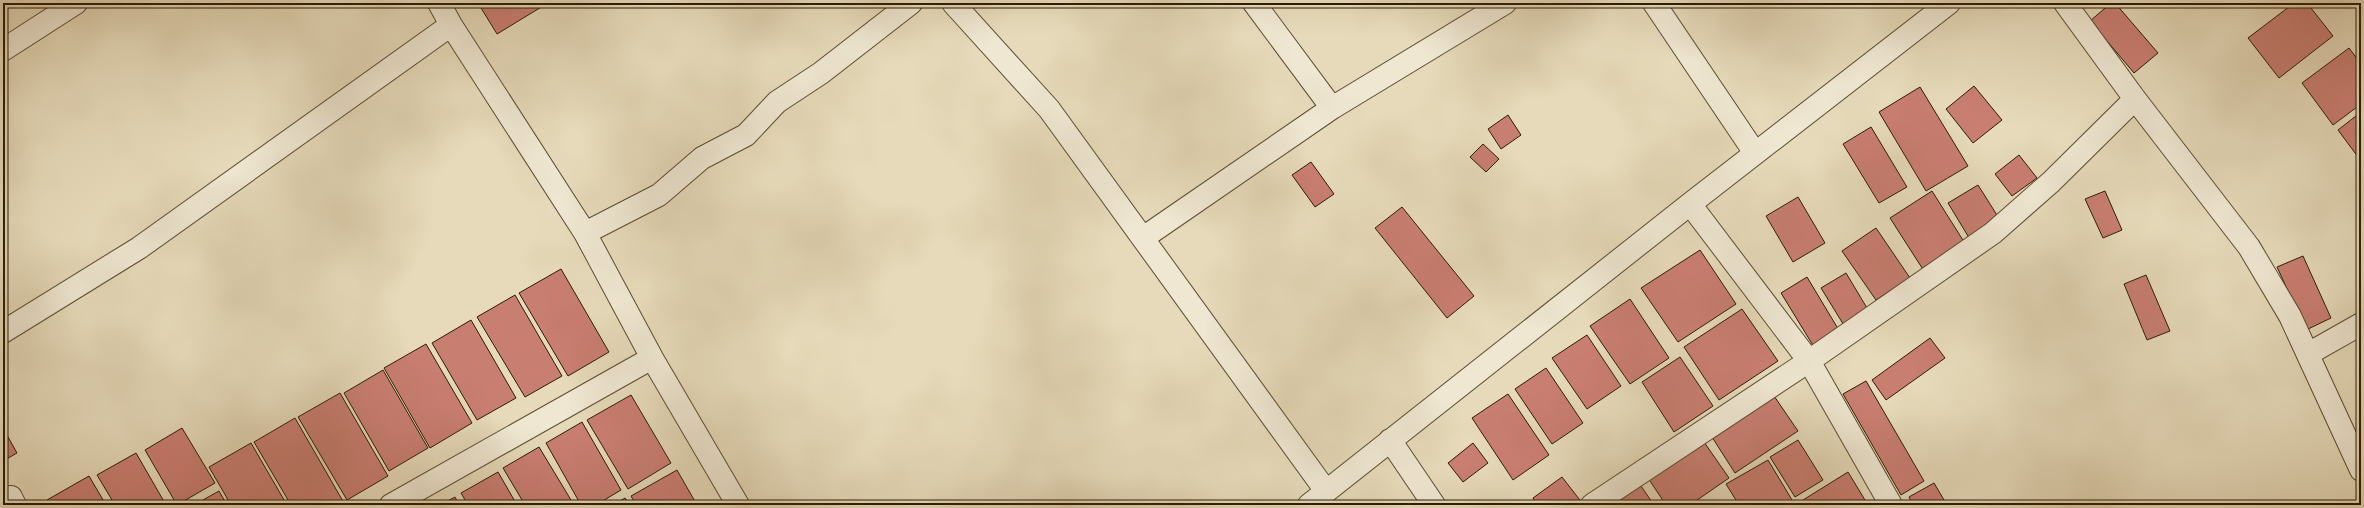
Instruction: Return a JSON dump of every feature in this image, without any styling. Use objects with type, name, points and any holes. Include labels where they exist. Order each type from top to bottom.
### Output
[{"type":"street","points":[[3,50],[76,3]]},
{"type":"street","points":[[439,3],[451,25],[585,233],[652,358],[738,505]]},
{"type":"street","points":[[585,233],[659,194],[702,158],[746,135],[777,102],[821,73],[910,3]]},
{"type":"street","points":[[953,3],[1049,109],[1326,491]]},
{"type":"street","points":[[1254,3],[1332,108]]},
{"type":"street","points":[[1143,238],[1332,108],[1505,3]]},
{"type":"street","points":[[1654,3],[1755,153]]},
{"type":"street","points":[[1309,505],[1755,153],[1949,3]]},
{"type":"street","points":[[2065,3],[2135,99],[2249,247],[2290,316],[2361,470]]},
{"type":"street","points":[[3,332],[139,248],[451,25]]},
{"type":"street","points":[[1592,505],[1810,361],[1993,233],[2051,182],[2135,99]]},
{"type":"street","points":[[1690,204],[1810,361],[1891,505]]},
{"type":"street","points":[[2308,354],[2361,324]]},
{"type":"street","points":[[391,505],[652,358]]},
{"type":"street","points":[[1390,440],[1434,505]]},
{"type":"street","points":[[3,501],[11,497],[15,505]]},
{"type":"building","points":[[478,3],[548,3],[497,34]]},
{"type":"building","points":[[2111,3],[2115,3],[2158,53],[2134,73],[2090,21]]},
{"type":"building","points":[[2294,3],[2307,3],[2333,36],[2279,78],[2248,38]]},
{"type":"building","points":[[2349,48],[2361,64],[2361,104],[2333,125],[2302,83]]},
{"type":"building","points":[[1974,86],[2002,120],[1973,143],[1946,109]]},
{"type":"building","points":[[1920,87],[1968,166],[1926,191],[1879,112]]},
{"type":"building","points":[[2361,112],[2361,161],[2338,130]]},
{"type":"building","points":[[1508,115],[1521,135],[1501,149],[1488,129]]},
{"type":"building","points":[[1871,127],[1907,187],[1879,203],[1843,144]]},
{"type":"building","points":[[1483,144],[1499,159],[1486,172],[1470,157]]},
{"type":"building","points":[[2019,155],[2037,178],[2012,196],[1995,174]]},
{"type":"building","points":[[1311,162],[1334,194],[1315,207],[1292,175]]},
{"type":"building","points":[[1978,185],[2002,223],[1971,241],[1948,203]]},
{"type":"building","points":[[1932,191],[1966,245],[1924,271],[1890,218]]},
{"type":"building","points":[[2105,191],[2122,230],[2103,238],[2085,199]]},
{"type":"building","points":[[1798,197],[1825,243],[1793,262],[1766,216]]},
{"type":"building","points":[[1402,207],[1474,296],[1447,318],[1375,228]]},
{"type":"building","points":[[1876,228],[1910,278],[1876,300],[1842,251]]},
{"type":"building","points":[[1700,250],[1736,304],[1678,342],[1641,288]]},
{"type":"building","points":[[2303,256],[2331,318],[2306,330],[2277,267]]},
{"type":"building","points":[[561,269],[609,352],[568,376],[519,293]]},
{"type":"building","points":[[1846,273],[1870,313],[1845,327],[1821,288]]},
{"type":"building","points":[[2146,275],[2170,331],[2147,340],[2124,284]]},
{"type":"building","points":[[1807,277],[1840,332],[1814,347],[1781,293]]},
{"type":"building","points":[[515,295],[562,376],[525,397],[477,317]]},
{"type":"building","points":[[1630,299],[1669,358],[1630,384],[1590,326]]},
{"type":"building","points":[[1742,309],[1778,361],[1719,400],[1684,347]]},
{"type":"building","points":[[471,320],[516,398],[477,420],[432,343]]},
{"type":"building","points":[[1587,335],[1621,386],[1587,409],[1552,358]]},
{"type":"building","points":[[1930,338],[1945,358],[1886,400],[1872,380]]},
{"type":"building","points":[[426,344],[472,423],[430,448],[384,368]]},
{"type":"building","points":[[1680,357],[1713,406],[1674,432],[1642,382]]},
{"type":"building","points":[[1546,368],[1583,423],[1552,444],[1515,389]]},
{"type":"building","points":[[383,370],[428,448],[389,471],[344,393]]},
{"type":"building","points":[[1866,381],[1924,481],[1901,495],[1843,394]]},
{"type":"building","points":[[340,393],[388,476],[347,500],[298,417]]},
{"type":"building","points":[[1772,393],[1798,431],[1735,473],[1710,434]]},
{"type":"building","points":[[1508,394],[1549,455],[1513,480],[1472,418]]},
{"type":"building","points":[[631,395],[671,463],[628,489],[587,420]]},
{"type":"building","points":[[295,418],[344,503],[340,505],[291,505],[254,442]]},
{"type":"building","points":[[582,422],[621,490],[596,505],[581,505],[546,443]]},
{"type":"building","points":[[3,428],[17,453],[3,461]]},
{"type":"building","points":[[182,428],[215,483],[177,505],[145,450]]},
{"type":"building","points":[[1798,440],[1823,480],[1795,497],[1770,457]]},
{"type":"building","points":[[1704,442],[1729,478],[1690,505],[1666,505],[1648,478]]},
{"type":"building","points":[[251,443],[287,505],[231,505],[209,467]]},
{"type":"building","points":[[1473,443],[1488,463],[1463,482],[1448,463]]},
{"type":"building","points":[[539,447],[574,505],[525,505],[503,468]]},
{"type":"building","points":[[136,453],[166,505],[115,505],[97,475]]},
{"type":"building","points":[[1768,460],[1795,505],[1739,505],[1726,484]]},
{"type":"building","points":[[677,470],[697,505],[636,505],[631,496]]},
{"type":"building","points":[[498,472],[517,505],[468,505],[461,493]]},
{"type":"building","points":[[1848,472],[1868,505],[1806,505],[1803,500]]},
{"type":"building","points":[[89,476],[106,505],[50,505],[47,500]]},
{"type":"building","points":[[1562,477],[1583,504],[1537,505],[1533,498]]},
{"type":"building","points":[[1934,483],[1947,505],[1913,505],[1909,497]]},
{"type":"building","points":[[1641,486],[1654,505],[1616,505],[1615,503]]},
{"type":"building","points":[[219,491],[227,505],[194,505]]},
{"type":"building","points":[[455,497],[459,505],[440,505]]},
{"type":"building","points":[[625,498],[630,505],[613,505]]}]
